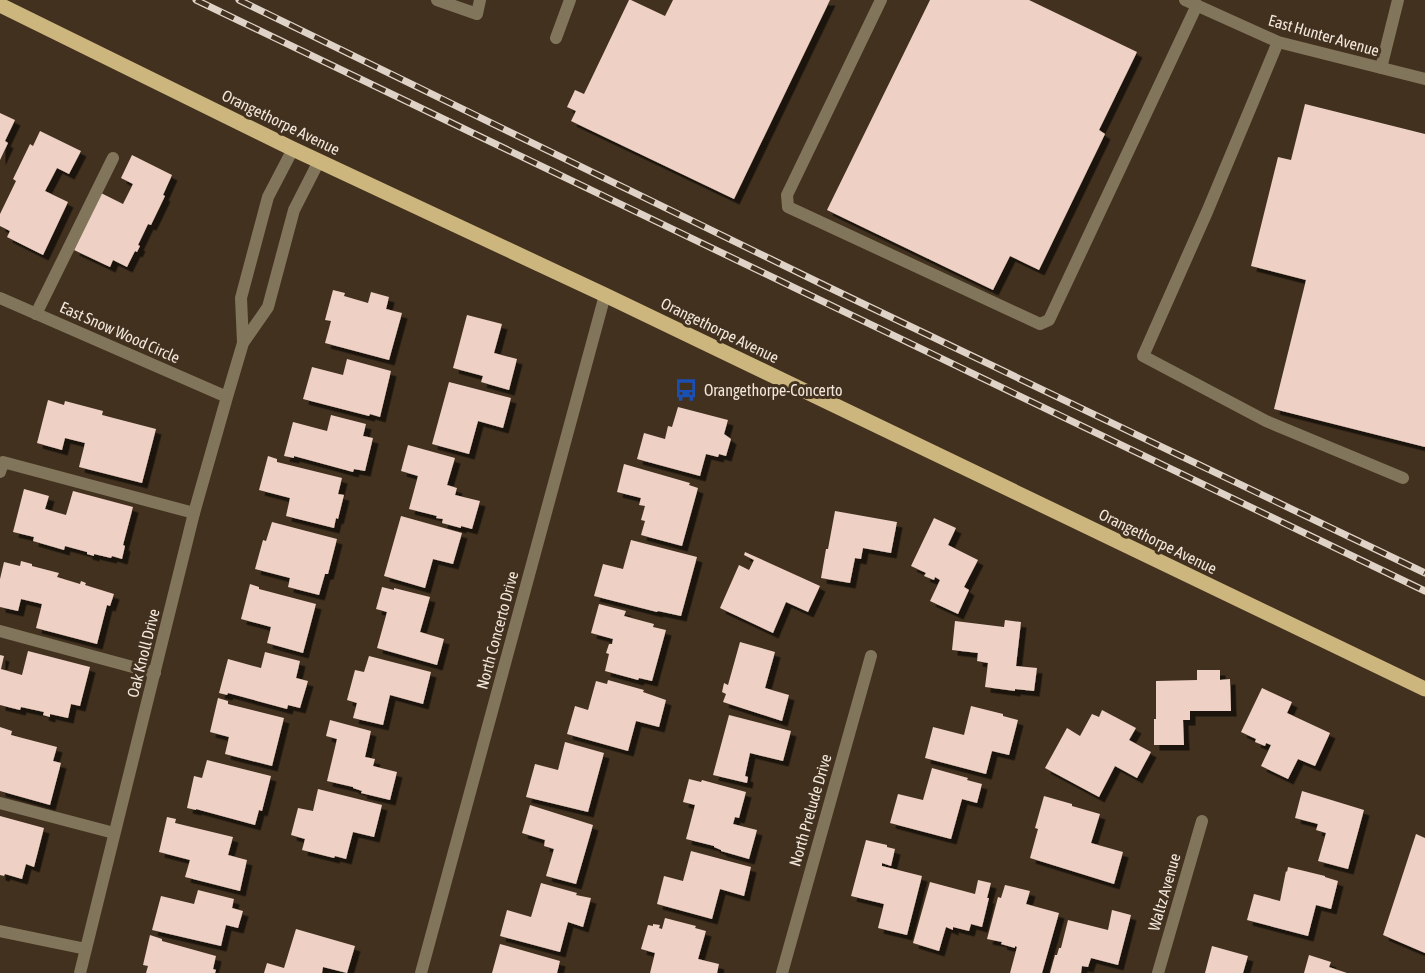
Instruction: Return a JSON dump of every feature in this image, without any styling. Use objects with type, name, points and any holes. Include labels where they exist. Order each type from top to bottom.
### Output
[{"type":"main road","name":"Orangethorpe Avenue","points":[[0,4],[293,149],[605,295],[1425,689]]},
{"type":"street","points":[[437,0],[477,14],[480,0]]},
{"type":"street","points":[[556,38],[570,0]]},
{"type":"street","points":[[881,0],[787,195],[788,207],[1040,324],[1049,320],[1191,3]]},
{"type":"street","points":[[1381,68],[1398,0]]},
{"type":"street","name":"East Hunter Avenue","points":[[1191,3],[1278,42],[1425,79]]},
{"type":"street","points":[[1278,42],[1212,202],[1143,356],[1266,421],[1403,478]]},
{"type":"street","name":"Oak Knoll Drive","points":[[243,343],[241,298],[268,197],[293,149]]},
{"type":"street","points":[[36,314],[113,158]]},
{"type":"street","name":"Oak Knoll Drive","points":[[80,973],[194,513],[227,397],[243,343],[268,307],[294,210],[319,161]]},
{"type":"street","name":"North Concerto Drive","points":[[421,973],[605,295]]},
{"type":"street","name":"East Snow Wood Circle","points":[[0,298],[227,397]]},
{"type":"street","points":[[0,472],[3,462],[194,513]]},
{"type":"street","points":[[0,631],[155,674]]},
{"type":"street","name":"North Prelude Drive","points":[[782,973],[871,656]]},
{"type":"street","points":[[0,803],[114,833]]},
{"type":"street","name":"Waltz Avenue","points":[[1158,973],[1202,821]]},
{"type":"street","points":[[0,931],[86,949]]},
{"type":"building","points":[[629,0],[665,16],[673,0],[830,0],[734,199],[571,121],[576,111],[567,107],[575,90],[584,94]]},
{"type":"building","points":[[930,0],[1029,0],[1137,52],[1099,130],[1105,134],[1039,270],[1010,256],[993,290],[827,210]]},
{"type":"building","points":[[1305,104],[1425,134],[1425,447],[1274,409],[1306,280],[1251,266],[1278,157],[1291,160]]},
{"type":"building","points":[[0,113],[15,120],[5,141],[8,143],[0,160]]},
{"type":"building","points":[[40,131],[81,151],[69,174],[57,168],[45,191],[68,202],[43,255],[7,237],[10,231],[0,226],[0,214],[16,181],[13,179],[30,144],[33,146]]},
{"type":"building","points":[[132,155],[172,175],[151,225],[148,224],[138,245],[140,246],[127,267],[113,260],[110,267],[74,250],[101,193],[123,204],[133,184],[121,178]]},
{"type":"building","points":[[333,290],[368,303],[371,292],[389,297],[386,309],[402,313],[389,360],[325,343],[331,321],[325,320]]},
{"type":"building","points":[[467,315],[502,324],[494,353],[517,359],[509,390],[481,382],[483,376],[453,368]]},
{"type":"building","points":[[347,359],[391,371],[380,417],[303,399],[312,367],[343,375]]},
{"type":"building","points":[[449,382],[511,398],[503,428],[478,421],[469,454],[432,444]]},
{"type":"building","points":[[48,400],[64,405],[65,401],[103,411],[102,415],[156,429],[142,483],[79,467],[85,443],[65,438],[62,450],[37,443]]},
{"type":"building","points":[[678,407],[728,420],[724,434],[731,439],[726,456],[706,454],[700,476],[637,459],[644,433],[665,439],[668,426],[672,427]]},
{"type":"building","points":[[331,415],[366,424],[363,436],[373,438],[365,471],[354,469],[353,472],[294,456],[294,458],[284,456],[293,422],[327,431]]},
{"type":"building","points":[[408,445],[455,458],[447,485],[457,488],[455,495],[480,501],[472,529],[442,523],[443,519],[436,518],[437,516],[409,509],[418,476],[401,471]]},
{"type":"building","points":[[268,456],[277,459],[277,462],[342,478],[338,494],[344,495],[334,528],[286,516],[290,498],[259,490]]},
{"type":"building","points":[[624,464],[690,483],[689,485],[698,488],[682,546],[641,535],[645,521],[641,520],[645,506],[639,505],[641,498],[617,492]]},
{"type":"building","points":[[24,489],[49,496],[45,509],[66,515],[73,491],[133,507],[123,545],[125,546],[122,559],[94,554],[94,556],[65,546],[64,550],[33,541],[34,537],[13,532]]},
{"type":"building","points":[[835,511],[897,522],[891,553],[863,548],[861,559],[855,558],[850,583],[821,578]]},
{"type":"building","points":[[401,516],[462,533],[453,564],[433,559],[425,588],[384,576]]},
{"type":"building","points":[[934,518],[956,528],[948,545],[978,560],[964,587],[969,590],[958,614],[930,601],[940,580],[924,576],[926,573],[911,566]]},
{"type":"building","points":[[272,522],[337,539],[328,574],[325,574],[319,595],[288,587],[290,578],[255,569],[263,540],[266,541]]},
{"type":"building","points":[[631,540],[697,557],[681,616],[594,596],[603,564],[623,569]]},
{"type":"building","points":[[745,552],[820,586],[808,612],[786,602],[773,633],[720,608],[739,565],[749,570],[754,560],[744,555]]},
{"type":"building","points":[[21,561],[59,573],[57,577],[80,584],[81,581],[86,583],[85,585],[114,594],[110,606],[107,605],[97,644],[36,628],[42,604],[21,599],[18,611],[0,607],[0,579],[4,562],[20,566]]},
{"type":"building","points":[[250,584],[259,589],[316,604],[303,653],[267,643],[271,627],[241,619]]},
{"type":"building","points":[[382,587],[430,597],[420,632],[444,639],[437,665],[377,648],[387,612],[376,609]]},
{"type":"building","points":[[599,604],[626,611],[624,616],[654,624],[653,627],[666,630],[652,681],[639,678],[638,680],[605,671],[609,654],[606,653],[613,639],[591,633]]},
{"type":"building","points":[[1005,620],[1021,622],[1016,666],[1037,668],[1034,691],[985,687],[988,663],[977,661],[978,653],[952,650],[955,621],[1004,627]]},
{"type":"building","points":[[740,642],[775,652],[765,688],[789,695],[782,721],[723,702],[726,694],[722,692],[724,683],[728,685]]},
{"type":"building","points":[[28,651],[90,667],[80,706],[71,704],[68,718],[50,714],[50,717],[43,715],[44,712],[0,705],[0,655],[4,656],[1,669],[22,675]]},
{"type":"building","points":[[265,652],[300,661],[296,678],[308,681],[300,708],[288,705],[287,709],[228,693],[227,695],[219,693],[228,659],[261,668]]},
{"type":"building","points":[[369,656],[431,672],[423,704],[390,695],[383,725],[353,718],[357,703],[347,700],[355,670],[364,672]]},
{"type":"building","points":[[1197,670],[1220,670],[1220,680],[1230,679],[1231,711],[1190,711],[1190,720],[1183,720],[1184,745],[1154,745],[1156,681],[1197,680]]},
{"type":"building","points":[[608,680],[644,690],[643,692],[666,700],[659,727],[636,721],[628,751],[567,734],[575,706],[588,710],[596,681],[607,684]]},
{"type":"building","points":[[1262,688],[1292,702],[1287,713],[1330,733],[1315,766],[1298,759],[1288,779],[1261,766],[1271,745],[1266,743],[1265,746],[1255,742],[1256,739],[1241,732]]},
{"type":"building","points":[[218,698],[228,701],[228,704],[284,718],[272,766],[225,754],[229,737],[210,732]]},
{"type":"building","points":[[971,706],[1018,720],[1009,755],[992,751],[986,774],[925,758],[933,727],[964,735]]},
{"type":"building","points":[[1102,710],[1136,728],[1129,740],[1151,752],[1137,778],[1115,766],[1099,797],[1045,768],[1067,728],[1080,736],[1092,714],[1099,717]]},
{"type":"building","points":[[729,715],[791,731],[783,761],[750,753],[745,776],[748,777],[747,783],[713,775]]},
{"type":"building","points":[[330,720],[371,731],[365,757],[375,759],[373,766],[397,772],[390,800],[327,781],[337,739],[326,736]]},
{"type":"building","points":[[0,727],[12,731],[11,735],[57,747],[53,761],[61,763],[50,805],[0,791]]},
{"type":"building","points":[[565,742],[604,753],[588,812],[526,797],[535,764],[558,770]]},
{"type":"building","points":[[207,760],[271,776],[262,811],[259,810],[255,825],[187,808],[194,776],[202,778]]},
{"type":"building","points":[[932,768],[982,784],[977,803],[962,799],[951,839],[890,823],[898,794],[923,800]]},
{"type":"building","points":[[689,779],[701,782],[702,780],[746,792],[739,818],[735,817],[733,824],[757,830],[749,859],[721,851],[714,846],[686,839],[695,805],[683,802]]},
{"type":"building","points":[[318,789],[382,805],[374,837],[353,832],[346,859],[302,850],[305,839],[291,835],[298,808],[313,811]]},
{"type":"building","points":[[1302,791],[1364,810],[1348,869],[1318,861],[1326,833],[1316,830],[1318,824],[1295,818]]},
{"type":"building","points":[[1044,796],[1100,814],[1091,843],[1123,852],[1114,884],[1030,858]]},
{"type":"building","points":[[530,805],[593,825],[576,884],[546,876],[554,849],[544,846],[545,840],[522,833]]},
{"type":"building","points":[[0,816],[44,828],[34,867],[26,864],[22,879],[5,874],[0,875]]},
{"type":"building","points":[[167,817],[176,819],[175,823],[233,837],[228,855],[247,860],[240,891],[185,877],[190,860],[159,852]]},
{"type":"building","points":[[1416,834],[1425,838],[1425,953],[1383,935]]},
{"type":"building","points":[[866,840],[895,849],[891,866],[882,863],[882,866],[922,876],[907,935],[878,928],[884,904],[851,896]]},
{"type":"building","points":[[691,851],[751,867],[744,896],[720,889],[712,919],[657,904],[664,876],[683,881]]},
{"type":"building","points":[[1288,867],[1338,881],[1331,909],[1316,905],[1308,936],[1247,920],[1254,894],[1280,901]]},
{"type":"building","points":[[978,880],[991,883],[982,927],[971,924],[969,931],[946,927],[939,951],[913,943],[930,882],[975,894]]},
{"type":"building","points":[[541,883],[591,898],[583,927],[568,922],[560,952],[500,936],[507,910],[531,917]]},
{"type":"building","points":[[1005,885],[1030,891],[1026,904],[1059,913],[1042,973],[1010,973],[1017,947],[987,939],[998,897],[1001,898]]},
{"type":"building","points":[[198,890],[234,899],[232,908],[243,911],[238,928],[226,925],[221,946],[152,930],[161,896],[194,904]]},
{"type":"building","points":[[1112,910],[1131,915],[1118,965],[1091,958],[1088,967],[1082,966],[1081,973],[1050,973],[1055,955],[1061,948],[1068,920],[1108,930]]},
{"type":"building","points":[[665,918],[706,931],[698,959],[719,964],[717,973],[650,973],[655,953],[641,949],[648,925],[660,925],[659,928],[662,929]]},
{"type":"building","points":[[296,929],[355,946],[347,973],[323,967],[322,973],[264,973],[267,963],[284,968]]},
{"type":"building","points":[[150,935],[162,941],[216,956],[213,969],[216,970],[215,973],[146,973],[148,966],[143,965]]},
{"type":"building","points":[[500,944],[560,961],[557,973],[492,973]]},
{"type":"building","points":[[1212,946],[1248,956],[1243,973],[1205,973]]},
{"type":"building","points":[[1309,955],[1331,962],[1329,967],[1347,973],[1304,973]]},
{"type":"railway","points":[[196,0],[1425,591]]},
{"type":"railway","points":[[239,0],[826,286],[1425,573]]},
{"type":"place","name":"Orangethorpe-Concerto","points":[[686,390]]}]
